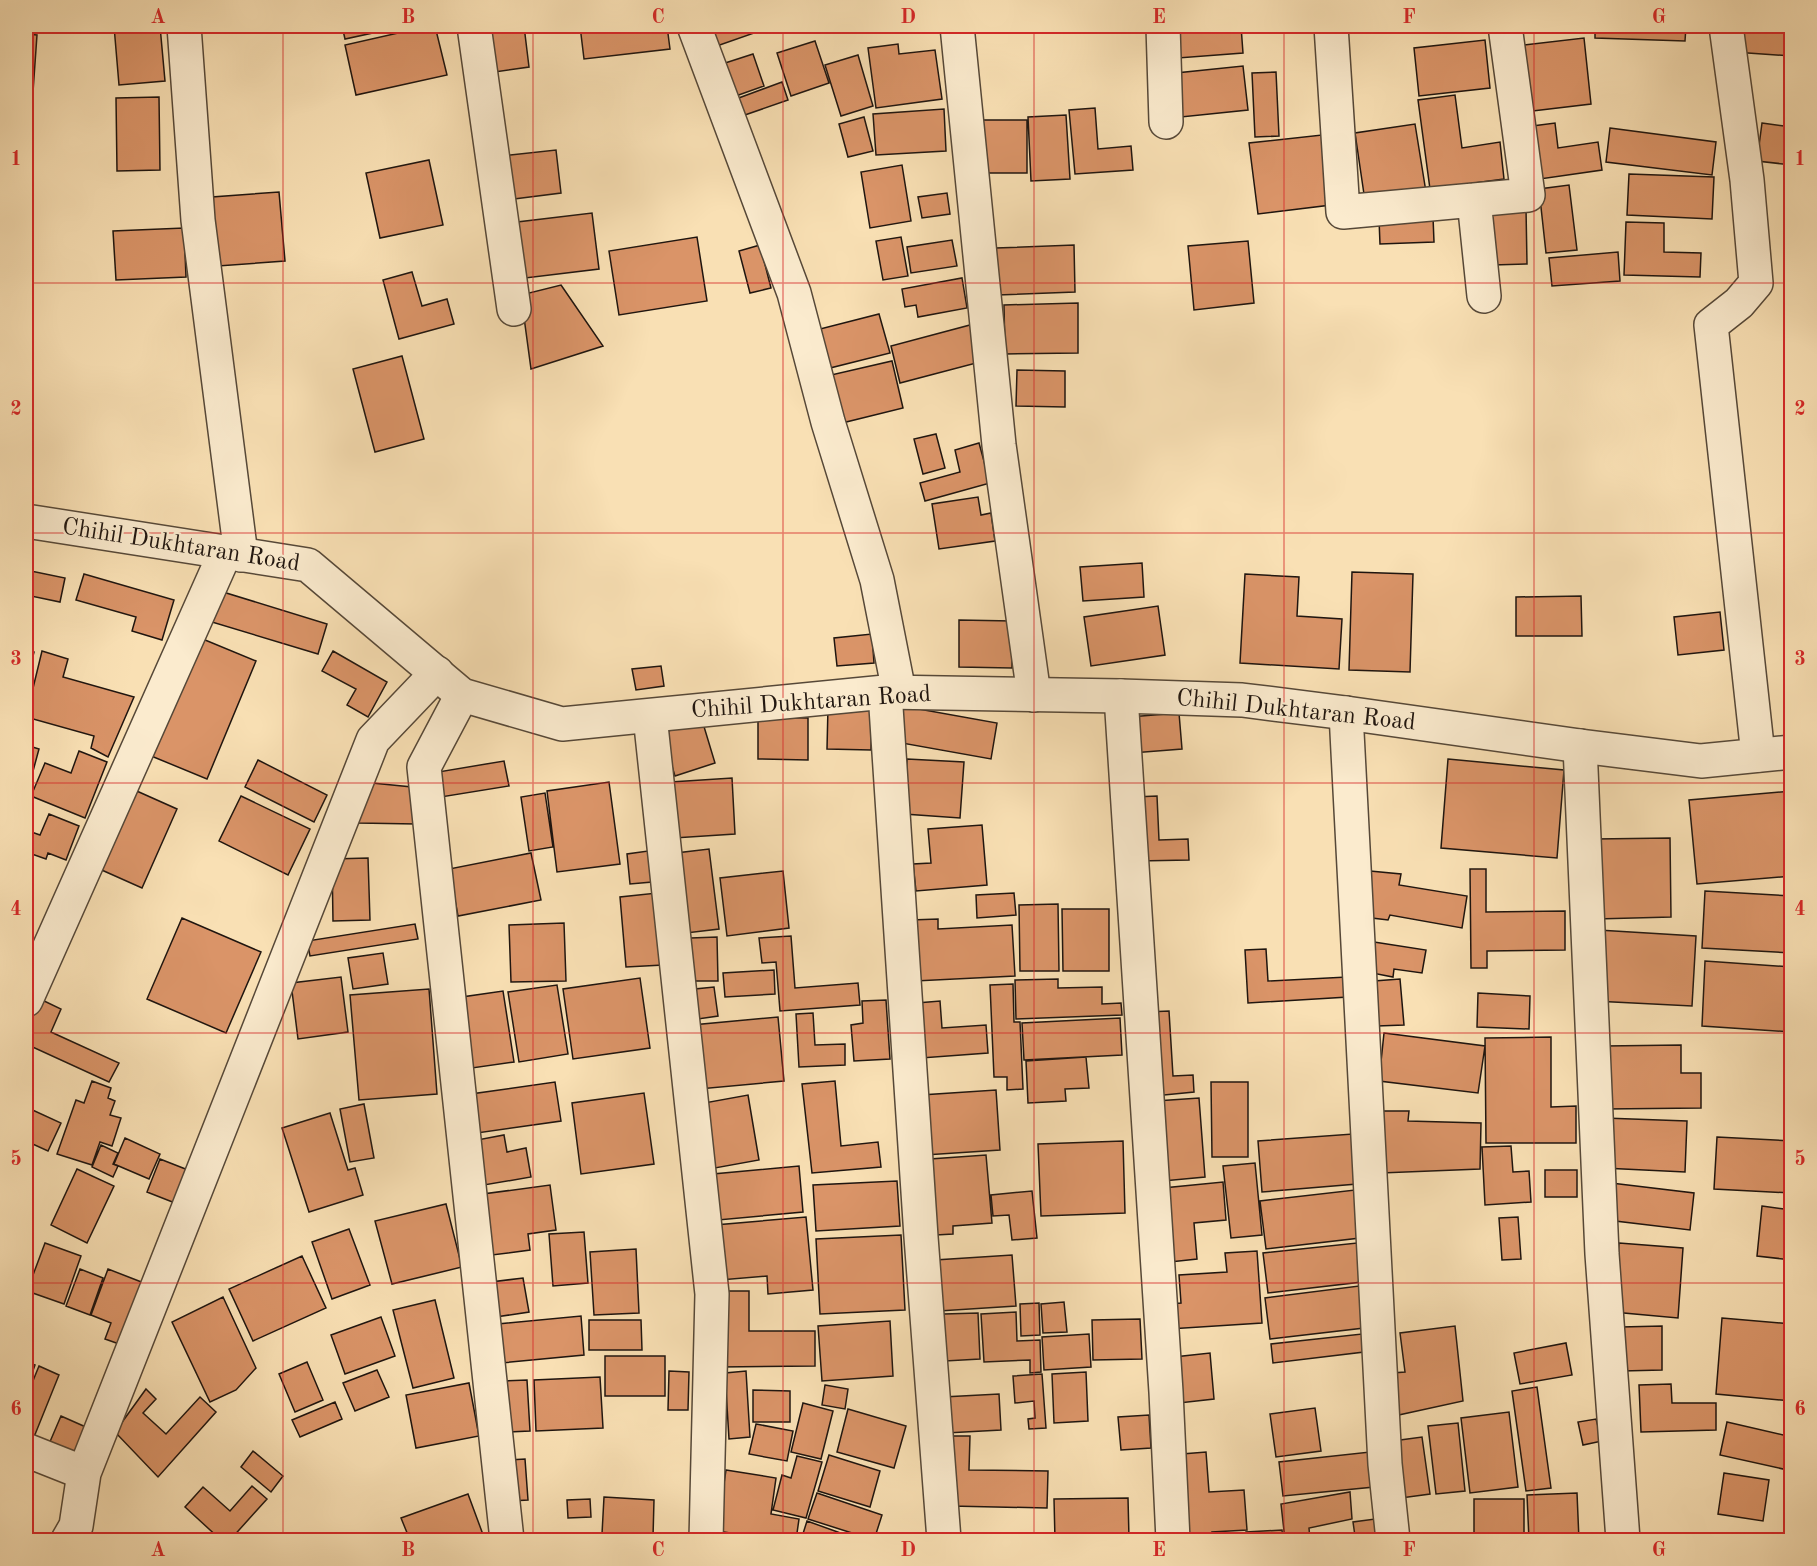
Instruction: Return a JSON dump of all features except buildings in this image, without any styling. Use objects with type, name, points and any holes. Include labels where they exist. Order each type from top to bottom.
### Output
[{"type":"street","points":[[26,1000],[233,554],[198,220],[184,26]]},
{"type":"street","points":[[474,26],[514,309]]},
{"type":"street","points":[[694,26],[794,293],[828,422],[878,580],[892,692],[920,1225],[944,1540]]},
{"type":"street","points":[[957,26],[999,446],[1034,694]]},
{"type":"street","points":[[1163,26],[1166,122]]},
{"type":"street","points":[[1331,26],[1343,212],[1527,195],[1505,26]]},
{"type":"street","points":[[1726,26],[1747,180],[1756,283],[1739,303],[1711,325],[1758,755]]},
{"type":"street","points":[[1474,200],[1484,296]]},
{"type":"street","name":"Chihil Dukhtaran Road","points":[[26,521],[308,565],[462,695],[562,724],[892,692],[1034,694],[1242,700],[1346,712],[1580,747],[1701,761],[1791,752]]},
{"type":"street","points":[[68,1540],[76,1526],[84,1473],[373,740],[437,673]]},
{"type":"street","points":[[462,695],[424,767],[507,1540]]},
{"type":"street","points":[[1121,696],[1166,1392],[1173,1540]]},
{"type":"street","points":[[1346,712],[1385,1464],[1393,1540]]},
{"type":"street","points":[[650,716],[712,1294],[711,1540]]},
{"type":"street","points":[[1580,747],[1602,1254],[1623,1540]]},
{"type":"street","points":[[26,1450],[84,1473]]}]
